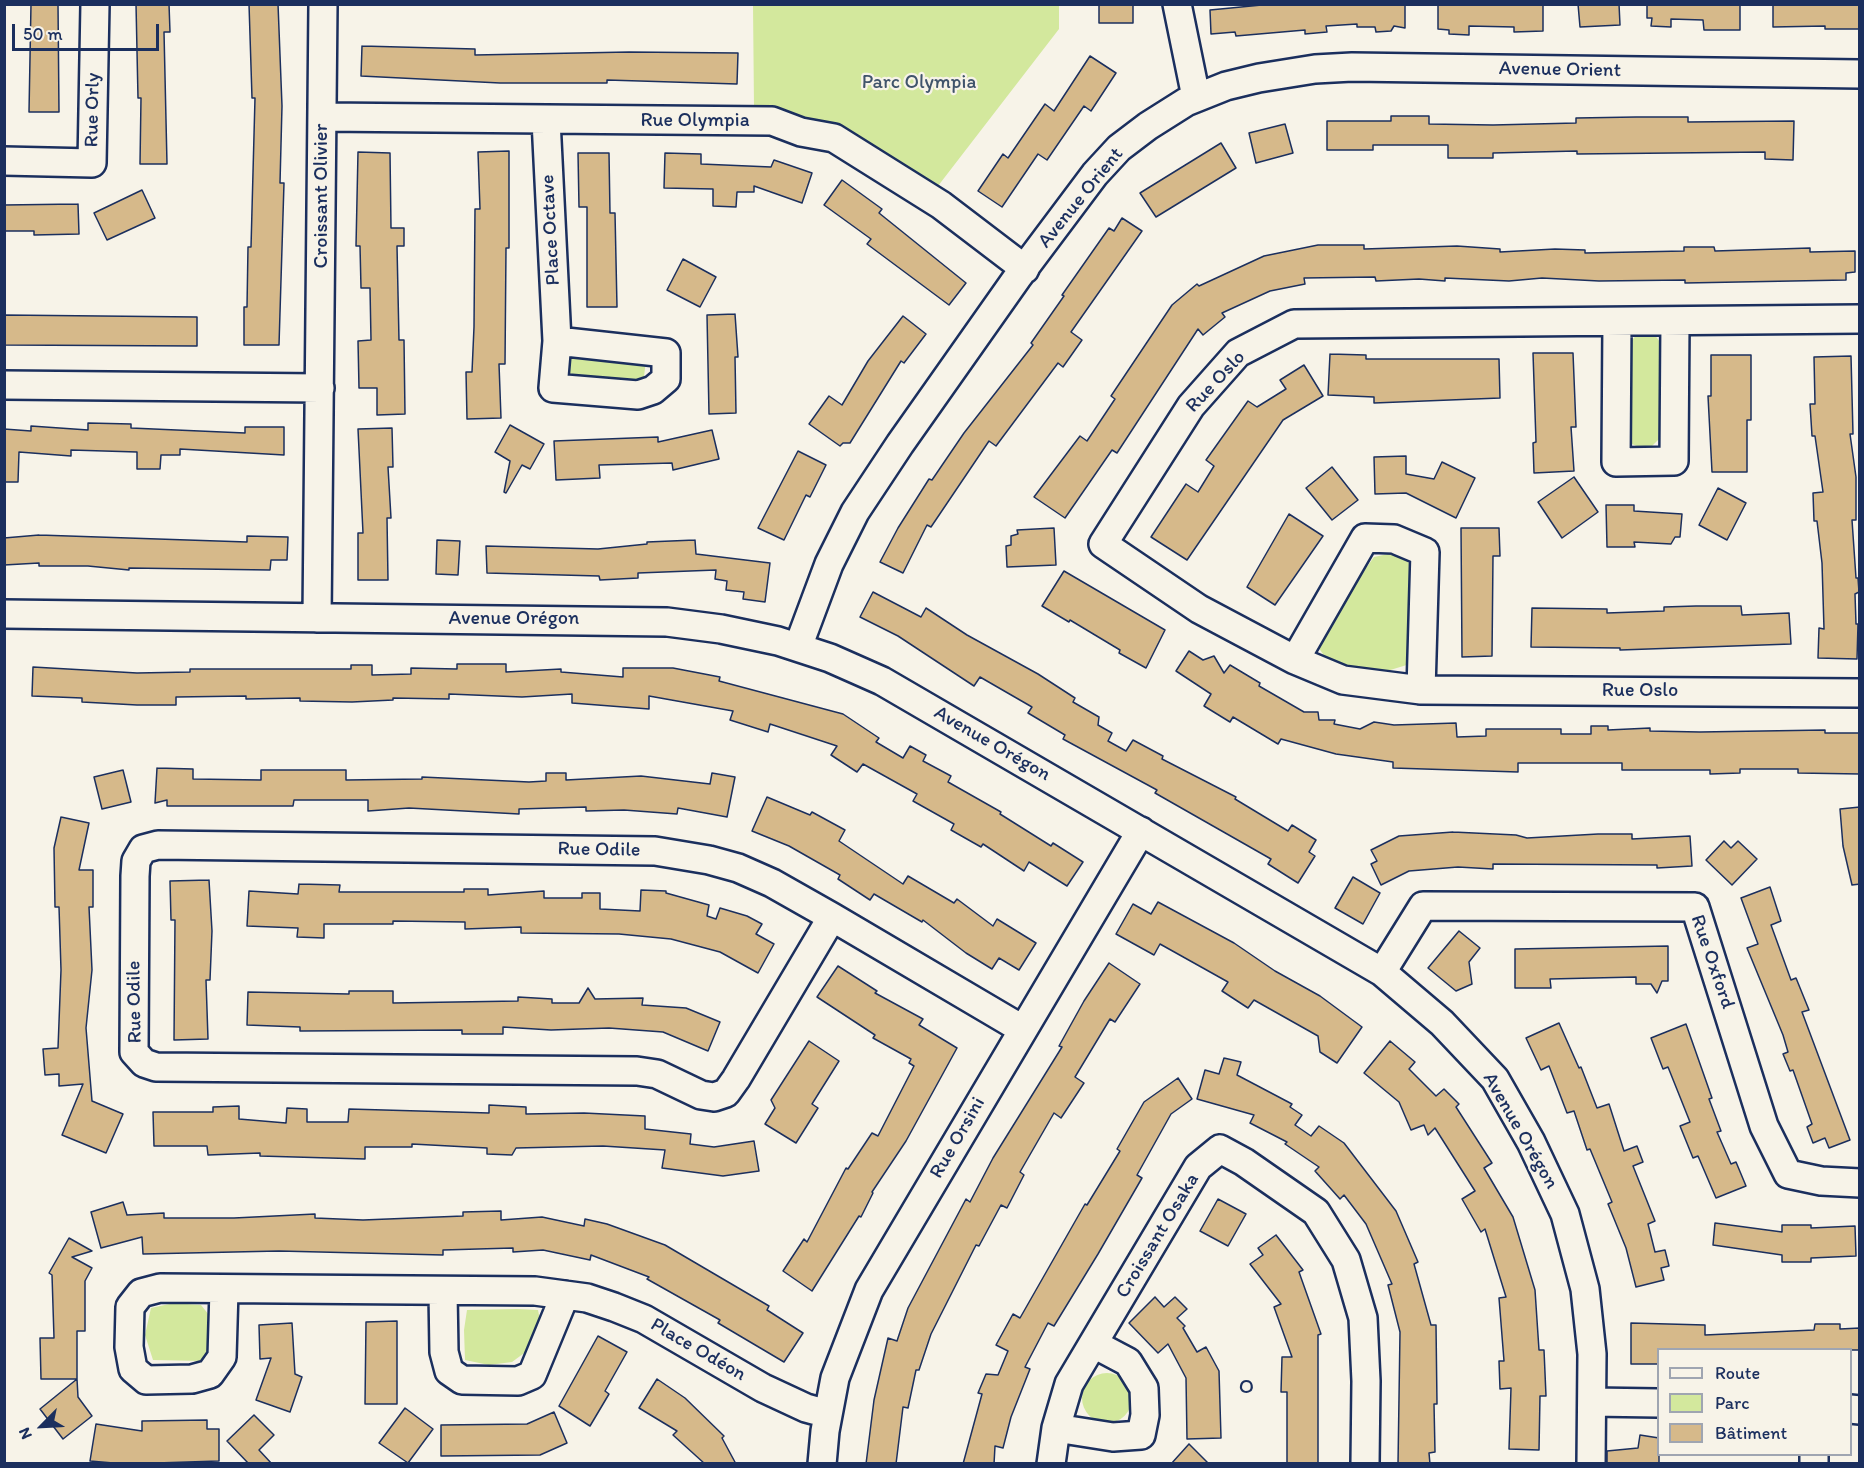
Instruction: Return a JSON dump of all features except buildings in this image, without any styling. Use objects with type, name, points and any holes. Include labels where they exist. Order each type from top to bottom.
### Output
[{"type":"street","name":"Rue Orly","points":[[4,162],[92,164],[95,4]]},
{"type":"street","name":"Croissant Olivier","points":[[317,618],[323,4]]},
{"type":"street","points":[[1177,4],[1196,97]]},
{"type":"street","name":"Avenue Orient","points":[[798,647],[829,564],[855,512],[1024,268],[1095,174],[1119,148],[1148,126],[1196,97],[1259,78],[1315,69],[1352,67],[1860,74]]},
{"type":"street","name":"Rue Olympia","points":[[322,117],[772,121],[801,132],[834,138],[941,205],[1024,268]]},
{"type":"street","name":"Place Octave","points":[[546,120],[557,341]]},
{"type":"street","name":"Rue Oslo","points":[[1860,319],[1294,324],[1238,352],[1191,406],[1103,544],[1199,609],[1295,660],[1343,680],[1421,690],[1860,693]]},
{"type":"street","points":[[1617,321],[1616,462],[1674,461],[1675,322]]},
{"type":"street","points":[[4,385],[320,388]]},
{"type":"street","points":[[1295,660],[1365,538],[1394,539],[1425,552],[1421,690]]},
{"type":"street","name":"Avenue Orégon","points":[[4,614],[667,622],[730,630],[798,647],[882,681],[1382,972],[1442,1023],[1495,1079],[1531,1142],[1565,1214],[1585,1288],[1592,1354],[1591,1464]]},
{"type":"street","name":"Rue Orsini","points":[[822,1464],[828,1414],[844,1349],[869,1290],[1141,831]]},
{"type":"street","name":"Rue Odile","points":[[832,917],[736,1079],[726,1093],[714,1097],[701,1095],[657,1074],[637,1071],[156,1067],[144,1063],[135,1052],[135,869],[143,849],[158,845],[655,851],[681,854],[738,868],[772,883],[832,917],[1022,1029]]},
{"type":"street","name":"Rue Oxford","points":[[1382,972],[1423,906],[1695,907],[1764,1126],[1788,1174],[1821,1181],[1860,1183]]},
{"type":"street","name":"Croissant Osaka","points":[[1051,1464],[1056,1428],[1069,1384],[1198,1167],[1220,1149],[1244,1162],[1316,1212],[1346,1260],[1363,1318],[1366,1381],[1365,1464]]},
{"type":"street","name":"Place Odéon","points":[[224,1290],[535,1291],[587,1298],[644,1319],[763,1388],[806,1408],[828,1414]]},
{"type":"street","points":[[443,1292],[444,1352],[449,1371],[462,1380],[518,1381],[532,1375],[565,1295]]},
{"type":"street","points":[[1056,1428],[1113,1437],[1141,1435],[1145,1415],[1144,1388],[1128,1362],[1094,1344]]},
{"type":"street","points":[[1592,1402],[1657,1403]]},
{"type":"green space","name":"Parc Olympia","points":[[753,5],[1059,5],[1059,29],[938,186],[843,127],[754,107]]},
{"type":"green space","points":[[1645,332],[1654,334],[1660,342],[1661,437],[1650,448],[1641,448],[1632,444],[1627,432],[1630,343],[1637,334]]},
{"type":"green space","points":[[571,351],[646,360],[643,385],[568,376]]},
{"type":"green space","points":[[1388,554],[1404,557],[1412,567],[1410,664],[1387,671],[1354,669],[1325,657],[1316,644],[1322,629],[1374,557]]},
{"type":"green space","points":[[174,1303],[201,1305],[209,1315],[208,1349],[203,1361],[153,1360],[145,1335],[151,1308]]},
{"type":"green space","points":[[467,1310],[538,1310],[541,1325],[527,1351],[512,1362],[489,1365],[465,1360],[464,1330]]},
{"type":"green space","points":[[1102,1373],[1112,1373],[1125,1380],[1132,1393],[1132,1403],[1125,1416],[1112,1423],[1102,1423],[1093,1419],[1086,1412],[1082,1403],[1082,1393],[1086,1384],[1093,1377]]},
{"type":"district","name":"O","points":[[1247,1388]]}]
